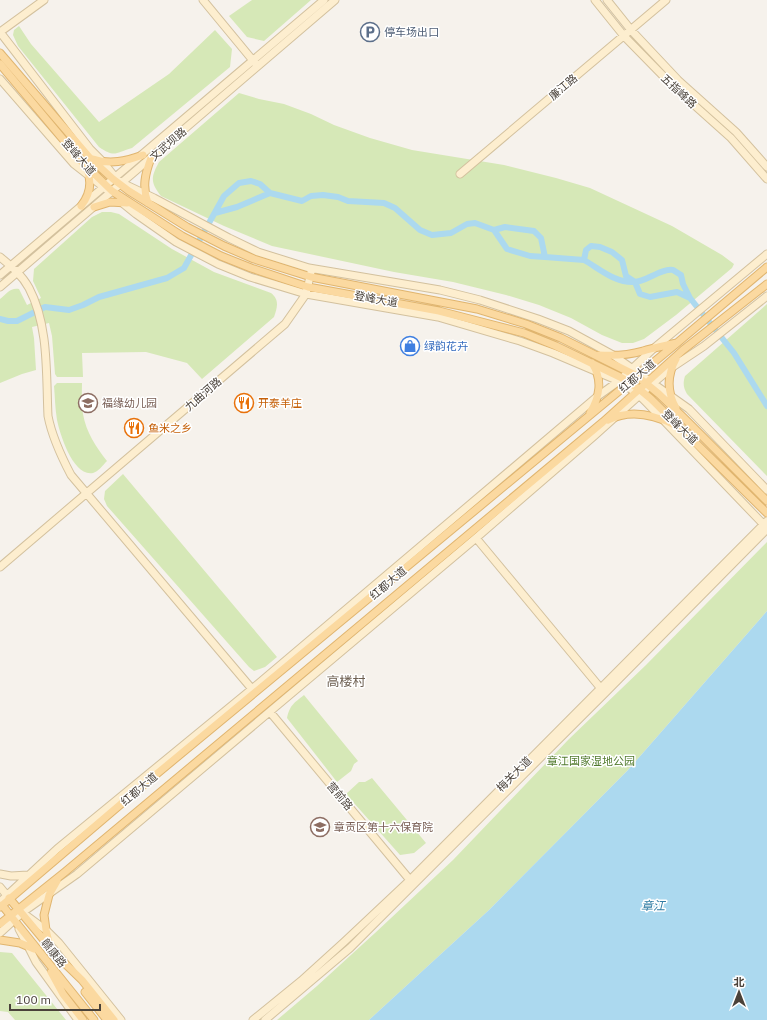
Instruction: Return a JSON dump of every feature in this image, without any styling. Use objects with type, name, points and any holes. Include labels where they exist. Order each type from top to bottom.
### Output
[{"type":"main road","name":"登峰大道","points":[[0,53],[90,158],[121,184],[187,227],[254,259],[311,277],[477,308],[561,338],[631,370],[649,384],[767,501]]},
{"type":"main road","name":"登峰大道","points":[[0,64],[104,186],[111,192],[182,236],[222,256],[307,291],[439,311],[475,319],[524,333],[556,346],[591,363],[627,384]]},
{"type":"main road","points":[[90,158],[103,162],[122,161],[143,155]]},
{"type":"main road","points":[[148,203],[145,194],[144,181],[151,158]]},
{"type":"main road","points":[[81,206],[89,193],[90,183],[87,169],[82,162]]},
{"type":"main road","points":[[94,207],[105,203],[121,202],[136,207]]},
{"type":"main road","name":"红都大道","points":[[0,904],[53,862],[142,786],[767,267]]},
{"type":"main road","name":"红都大道","points":[[649,384],[683,350],[767,284]]},
{"type":"main road","points":[[595,354],[613,355],[633,353],[677,343]]},
{"type":"main road","points":[[683,350],[671,368],[669,382],[670,396],[684,418]]},
{"type":"main road","points":[[586,418],[598,396],[599,386],[596,372],[591,363]]},
{"type":"main road","name":"登峰大道","points":[[639,392],[680,427],[767,513]]},
{"type":"main road","name":"红都大道","points":[[21,911],[65,872],[639,392]]},
{"type":"main road","points":[[603,422],[615,417],[640,414],[661,418],[680,427]]},
{"type":"main road","points":[[65,872],[50,892],[45,911],[46,930],[51,950],[82,980],[118,1020]]},
{"type":"main road","name":"赣康路","points":[[8,897],[21,911],[107,1020]]},
{"type":"main road","name":"赣康路","points":[[0,904],[94,1020]]},
{"type":"main road","points":[[0,924],[12,919]]},
{"type":"main road","points":[[0,940],[14,941],[28,946],[41,956],[63,994],[83,1020]]},
{"type":"street","points":[[44,0],[0,32],[114,178]]},
{"type":"street","points":[[203,0],[258,66]]},
{"type":"street","name":"文武坝路","points":[[0,275],[324,0]]},
{"type":"street","name":"文武坝路","points":[[2,285],[335,0]]},
{"type":"street","name":"五指峰路","points":[[595,0],[624,36],[674,87],[730,138],[767,179]]},
{"type":"street","name":"五指峰路","points":[[607,0],[631,30],[678,80],[736,132],[767,167]]},
{"type":"street","name":"廉江路","points":[[460,174],[666,0]]},
{"type":"street","points":[[0,79],[74,164],[104,186]]},
{"type":"street","points":[[121,184],[145,194],[187,217],[258,252],[312,268],[440,290],[480,300],[569,331],[613,355],[631,370]]},
{"type":"street","points":[[111,192],[136,214],[176,242],[218,264],[250,277],[307,291],[438,317],[520,341],[553,353],[596,372],[620,380]]},
{"type":"street","points":[[8,897],[28,875],[57,849],[252,688],[598,396],[620,380],[653,348],[767,254]]},
{"type":"street","points":[[0,257],[18,272],[29,288],[37,307],[42,329],[50,426],[57,446],[71,475],[252,688]]},
{"type":"street","name":"九曲河路","points":[[0,567],[285,324],[307,291],[312,268]]},
{"type":"street","points":[[0,933],[21,911],[83,868],[476,538],[615,417],[639,392],[704,346],[767,296]]},
{"type":"street","points":[[627,384],[639,392],[661,418],[766,526]]},
{"type":"street","points":[[649,384],[689,409],[767,490]]},
{"type":"street","name":"梅关大道","points":[[253,1020],[317,967],[410,880],[766,526]]},
{"type":"street","points":[[476,538],[602,690]]},
{"type":"street","name":"梅关大道","points":[[265,1020],[350,948],[602,690]]},
{"type":"street","name":"营前路","points":[[270,712],[410,880]]},
{"type":"street","points":[[0,874],[11,876],[28,875],[42,870],[53,862]]},
{"type":"street","name":"赣康路","points":[[0,887],[8,897]]},
{"type":"street","points":[[21,911],[46,930],[59,943],[118,1020]]},
{"type":"street","points":[[12,919],[36,962],[78,1020]]},
{"type":"green space","points":[[252,0],[311,0],[264,41],[247,37],[229,16]]},
{"type":"green space","points":[[19,26],[31,44],[99,122],[169,74],[215,30],[232,49],[230,67],[132,148],[115,154],[99,147],[18,46],[13,35],[14,30]]},
{"type":"green space","points":[[239,93],[284,104],[370,138],[412,150],[504,165],[590,188],[672,226],[722,255],[734,264],[732,268],[676,315],[644,339],[633,343],[622,343],[602,335],[571,318],[539,305],[506,295],[453,282],[394,272],[272,246],[224,226],[161,196],[153,183],[154,172],[159,162]]},
{"type":"green space","points":[[102,212],[119,214],[172,249],[214,272],[271,293],[277,301],[274,317],[202,379],[187,363],[146,352],[82,353],[83,377],[57,377],[55,374],[52,336],[49,323],[32,327],[36,370],[0,383],[0,299],[9,291],[14,289],[19,289],[27,305],[41,298],[33,281],[34,269],[92,217]]},
{"type":"green space","points":[[767,304],[767,476],[687,394],[684,383],[685,376]]},
{"type":"green space","points":[[57,383],[82,383],[82,410],[84,421],[95,445],[107,461],[99,470],[93,473],[86,472],[79,468],[64,444],[56,416],[54,386]]},
{"type":"green space","points":[[123,474],[277,657],[265,667],[254,671],[249,667],[107,506],[104,499],[105,491]]},
{"type":"green space","name":"章江国家湿地公园","points":[[767,542],[767,611],[628,770],[489,910],[369,1020],[277,1020],[317,986],[453,860],[569,739],[646,665]]},
{"type":"green space","points":[[304,695],[358,761],[354,764],[351,771],[337,782],[287,718],[293,705]]},
{"type":"green space","points":[[372,778],[426,843],[414,853],[400,855],[346,794],[359,782],[365,782]]},
{"type":"green space","points":[[0,952],[12,953],[66,1020],[15,1020],[8,1012],[0,1011]]},
{"type":"water","name":"章江","points":[[767,611],[767,1020],[369,1020],[489,910],[628,770]]},
{"type":"waterway","points":[[0,319],[17,321],[45,307],[69,310],[99,297],[167,278],[184,268],[224,196],[239,183],[251,181],[260,184],[270,193],[302,201],[311,196],[323,195],[338,197],[348,201],[384,203],[395,208],[420,230],[432,235],[451,233],[467,224],[475,223],[494,230],[505,227],[534,231],[541,238],[545,257],[584,260],[586,250],[591,246],[600,247],[612,252],[622,260],[626,276],[635,282],[640,294],[650,297],[677,292],[690,298],[734,353],[767,406]]},
{"type":"waterway","points":[[215,213],[237,207],[270,193]]},
{"type":"waterway","points":[[494,230],[507,249],[530,256],[545,257]]},
{"type":"waterway","points":[[584,260],[608,275],[627,282],[643,280],[664,271],[673,270],[681,275],[683,284],[690,298]]},
{"type":"place","name":"停车场出口","points":[[370,32]]},
{"type":"place","name":"绿韵花卉","points":[[410,346]]},
{"type":"place","name":"福缘幼儿园","points":[[88,403]]},
{"type":"place","name":"开泰羊庄","points":[[244,403]]},
{"type":"place","name":"鱼米之乡","points":[[134,428]]},
{"type":"place","name":"章贡区第十六保育院","points":[[320,827]]},
{"type":"district","name":"高楼村","points":[[346,681]]}]
